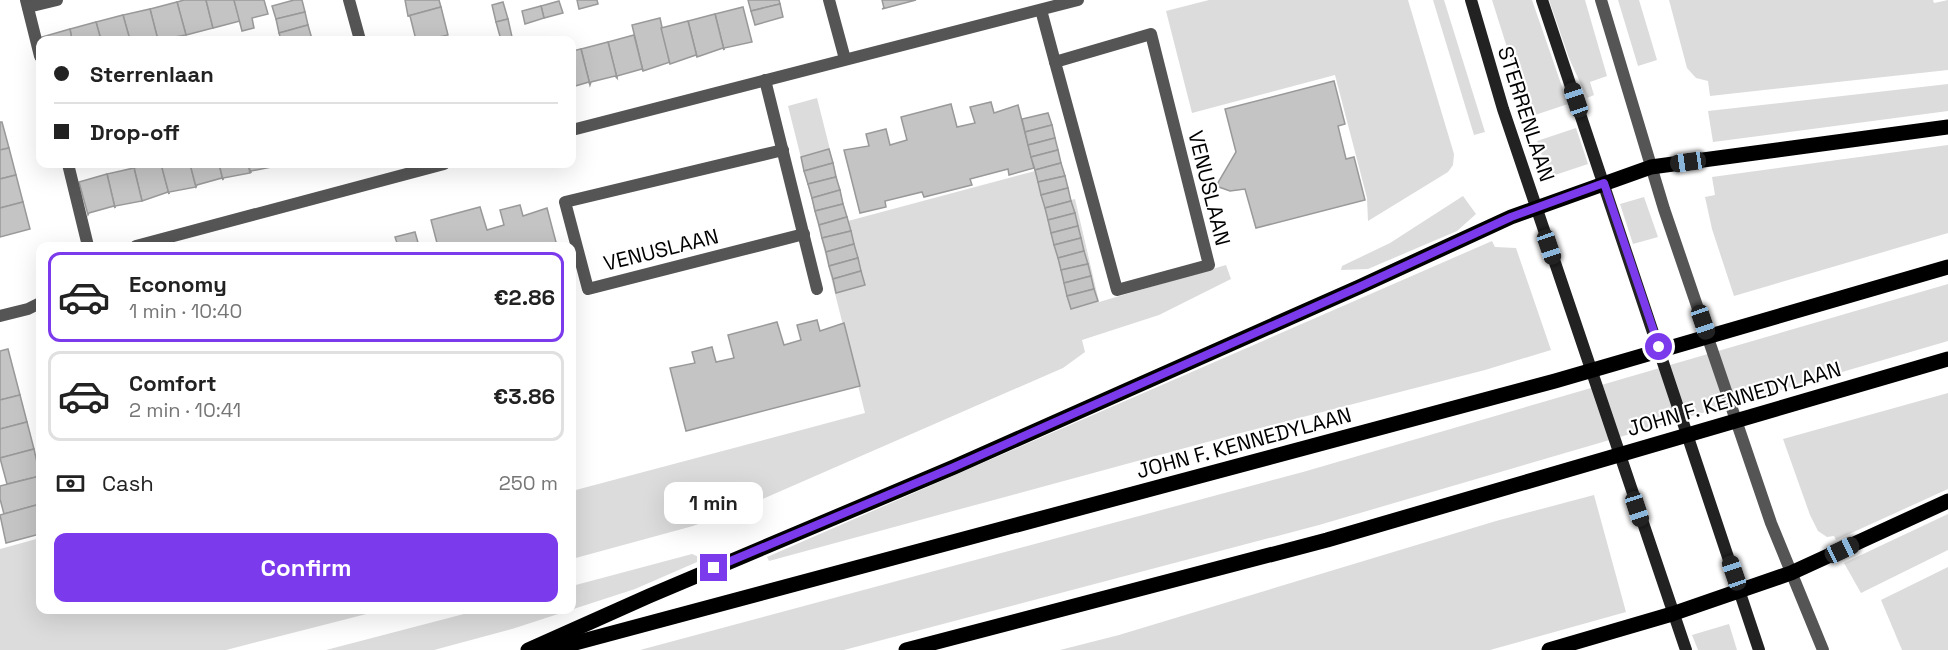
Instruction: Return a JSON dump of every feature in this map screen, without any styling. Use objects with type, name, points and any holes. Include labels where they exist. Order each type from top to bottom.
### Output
[{"type":"main road","name":"STERRENLAAN","points":[[1471,0],[1503,110],[1686,650]]},
{"type":"main road","points":[[1542,0],[1759,650]]},
{"type":"main road","points":[[528,650],[965,462],[1511,217],[1651,167],[1948,127]]},
{"type":"main road","name":"JOHN F. KENNEDYLAAN","points":[[549,650],[1555,381],[1948,267]]},
{"type":"main road","name":"JOHN F. KENNEDYLAAN","points":[[906,650],[1327,540],[1948,359]]},
{"type":"main road","points":[[1549,650],[1672,614],[1791,573],[1948,501]]},
{"type":"street","points":[[36,40],[27,4],[57,0]]},
{"type":"street","points":[[349,0],[359,36]]},
{"type":"street","points":[[829,0],[845,59]]},
{"type":"street","points":[[576,129],[1078,0]]},
{"type":"street","points":[[1601,0],[1672,232],[1771,523],[1822,650]]},
{"type":"street","name":"VENUSLAAN","points":[[1041,10],[1055,62],[1117,290],[1209,266],[1151,34],[1055,62]]},
{"type":"street","points":[[765,80],[817,289]]},
{"type":"street","name":"VENUSLAAN","points":[[576,242],[565,202],[783,150]]},
{"type":"street","points":[[69,168],[87,242]]},
{"type":"street","points":[[152,242],[395,170],[411,168]]},
{"type":"street","name":"VENUSLAAN","points":[[576,244],[588,289],[804,234]]},
{"type":"street","points":[[0,316],[36,305]]},
{"type":"shaded area","points":[[1209,0],[1408,0],[1454,154],[1453,165],[1448,172],[1368,221],[1367,198],[1335,75],[1192,113],[1166,11]]},
{"type":"shaded area","points":[[1433,0],[1444,0],[1485,132],[1474,135]]},
{"type":"shaded area","points":[[1492,0],[1532,0],[1568,104],[1529,117]]},
{"type":"shaded area","points":[[1549,0],[1585,0],[1607,76],[1590,82],[1594,95],[1587,98],[1569,58]]},
{"type":"shaded area","points":[[1618,0],[1639,0],[1657,60],[1638,66]]},
{"type":"shaded area","points":[[1669,0],[1933,0],[1934,3],[1948,0],[1948,70],[1710,96],[1708,81],[1696,78],[1687,68]]},
{"type":"shaded area","points":[[1948,84],[1948,111],[1713,142],[1708,111]]},
{"type":"shaded area","points":[[817,98],[848,221],[1035,171],[1045,206],[1075,199],[1099,302],[1226,265],[1231,279],[1159,315],[1082,340],[1085,352],[1063,368],[744,507],[693,526],[576,558],[576,490],[865,413],[788,106]]},
{"type":"shaded area","points":[[1576,128],[1588,164],[1549,177],[1537,141]]},
{"type":"shaded area","points":[[1948,145],[1948,233],[1734,296],[1712,229],[1705,197],[1715,195],[1712,177]]},
{"type":"shaded area","points":[[1463,196],[1476,214],[1457,231],[1368,269],[1341,270],[1342,266],[1390,243]]},
{"type":"shaded area","points":[[1644,197],[1658,237],[1633,244],[1620,204]]},
{"type":"shaded area","points":[[1492,241],[1495,247],[1516,248],[1551,350],[1485,370],[1233,435],[769,561],[767,557]]},
{"type":"shaded area","points":[[1948,284],[1948,341],[1319,525],[844,650],[640,650],[1303,472]]},
{"type":"shaded area","points":[[1948,393],[1948,489],[1836,540],[1834,536],[1827,537],[1818,531],[1783,439]]},
{"type":"shaded area","points":[[1594,495],[1626,612],[1490,650],[1060,650],[1119,635],[1496,521]]},
{"type":"shaded area","points":[[1948,514],[1948,550],[1861,593],[1844,563]]},
{"type":"shaded area","points":[[36,539],[36,614],[366,614],[226,650],[0,650],[0,549]]},
{"type":"shaded area","points":[[692,554],[704,559],[635,589],[576,608],[576,585]]},
{"type":"shaded area","points":[[1948,567],[1948,650],[1902,650],[1881,600]]},
{"type":"shaded area","points":[[464,614],[558,614],[434,650],[326,650]]},
{"type":"shaded area","points":[[1729,624],[1737,650],[1698,650],[1692,635]]},
{"type":"building","points":[[206,0],[213,28],[186,35],[177,2]]},
{"type":"building","points":[[206,0],[234,0],[240,21],[213,28]]},
{"type":"building","points":[[234,0],[264,0],[268,14],[252,18],[254,28],[242,31]]},
{"type":"building","points":[[302,0],[305,12],[276,19],[272,6]]},
{"type":"building","points":[[405,0],[439,0],[441,7],[408,16]]},
{"type":"building","points":[[577,0],[597,0],[598,4],[579,9]]},
{"type":"building","points":[[748,0],[779,0],[780,4],[751,11]]},
{"type":"building","points":[[882,0],[916,0],[882,9],[884,8]]},
{"type":"building","points":[[559,1],[563,13],[544,18],[541,6]]},
{"type":"building","points":[[177,2],[186,35],[157,36],[150,9]]},
{"type":"building","points":[[503,2],[508,19],[496,22],[492,5]]},
{"type":"building","points":[[780,4],[783,17],[755,25],[751,11]]},
{"type":"building","points":[[541,6],[544,18],[525,24],[522,11]]},
{"type":"building","points":[[441,7],[448,35],[415,36],[410,16],[408,16]]},
{"type":"building","points":[[743,7],[752,42],[724,48],[724,50],[715,14]]},
{"type":"building","points":[[150,9],[157,36],[129,36],[123,15]]},
{"type":"building","points":[[305,12],[308,25],[279,33],[276,19]]},
{"type":"building","points":[[715,14],[724,50],[723,48],[697,57],[688,21]]},
{"type":"building","points":[[123,15],[129,36],[100,36],[96,22]]},
{"type":"building","points":[[660,18],[670,62],[643,71],[632,25]]},
{"type":"building","points":[[508,19],[512,36],[500,36],[496,22]]},
{"type":"building","points":[[688,21],[697,57],[696,55],[670,64],[661,28]]},
{"type":"building","points":[[96,22],[100,36],[71,36],[70,29]]},
{"type":"building","points":[[308,25],[311,36],[280,36],[279,33]]},
{"type":"building","points":[[70,29],[71,36],[46,36]]},
{"type":"building","points":[[634,35],[643,71],[642,69],[617,76],[617,78],[608,42]]},
{"type":"building","points":[[608,42],[617,78],[615,76],[591,82],[590,85],[581,49]]},
{"type":"building","points":[[581,49],[590,85],[589,82],[576,86],[576,50]]},
{"type":"building","points":[[1334,81],[1345,124],[1338,126],[1346,159],[1354,157],[1365,200],[1256,228],[1245,189],[1230,191],[1216,186],[1236,152],[1225,109]]},
{"type":"building","points":[[991,102],[994,113],[1018,105],[1034,168],[1009,175],[1008,169],[970,179],[972,185],[924,197],[922,192],[885,201],[886,207],[860,213],[844,150],[869,146],[866,134],[886,129],[890,145],[907,140],[901,117],[951,104],[957,127],[975,123],[970,107]]},
{"type":"building","points":[[1048,113],[1052,125],[1025,132],[1022,119]]},
{"type":"building","points":[[0,122],[2,122],[9,148],[0,150]]},
{"type":"building","points":[[1052,125],[1055,138],[1028,145],[1025,132]]},
{"type":"building","points":[[1055,138],[1058,150],[1031,157],[1028,145]]},
{"type":"building","points":[[9,148],[16,175],[0,179],[0,150]]},
{"type":"building","points":[[829,149],[833,163],[804,171],[801,157]]},
{"type":"building","points":[[1058,150],[1061,163],[1035,170],[1031,157]]},
{"type":"building","points":[[833,163],[836,177],[808,184],[804,171]]},
{"type":"building","points":[[1061,163],[1065,176],[1038,182],[1035,170]]},
{"type":"building","points":[[134,168],[162,168],[169,194],[168,192],[142,201]]},
{"type":"building","points":[[134,168],[142,201],[115,206],[115,208],[107,174]]},
{"type":"building","points":[[162,168],[191,168],[196,187],[169,192],[169,194]]},
{"type":"building","points":[[191,168],[220,168],[223,180],[222,178],[196,187]]},
{"type":"building","points":[[220,168],[249,168],[250,173],[223,178],[223,180]]},
{"type":"building","points":[[249,168],[267,168],[251,171],[251,173]]},
{"type":"building","points":[[107,174],[115,208],[114,206],[88,215],[79,182]]},
{"type":"building","points":[[16,175],[23,202],[0,208],[0,179]]},
{"type":"building","points":[[1065,176],[1068,188],[1041,195],[1038,182]]},
{"type":"building","points":[[836,177],[840,190],[812,198],[808,184]]},
{"type":"building","points":[[1068,188],[1071,201],[1045,208],[1041,195]]},
{"type":"building","points":[[840,190],[843,204],[815,211],[812,198]]},
{"type":"building","points":[[1071,201],[1075,213],[1048,220],[1045,208]]},
{"type":"building","points":[[23,202],[30,229],[0,237],[0,208]]},
{"type":"building","points":[[843,204],[847,217],[819,225],[815,211]]},
{"type":"building","points":[[520,205],[523,216],[547,208],[556,242],[437,242],[431,220],[480,207],[487,230],[504,225],[500,210]]},
{"type":"building","points":[[1075,213],[1078,226],[1051,233],[1048,220]]},
{"type":"building","points":[[847,217],[851,231],[822,238],[819,225]]},
{"type":"building","points":[[1078,226],[1081,238],[1054,245],[1051,233]]},
{"type":"building","points":[[851,231],[854,244],[826,252],[822,238]]},
{"type":"building","points":[[415,232],[418,242],[397,242],[395,237]]},
{"type":"building","points":[[1081,238],[1084,251],[1058,258],[1054,245]]},
{"type":"building","points":[[854,244],[858,258],[829,266],[826,252]]},
{"type":"building","points":[[1084,251],[1088,264],[1061,270],[1058,258]]},
{"type":"building","points":[[858,258],[861,271],[833,279],[829,266]]},
{"type":"building","points":[[1088,264],[1091,276],[1064,283],[1061,270]]},
{"type":"building","points":[[861,271],[865,285],[836,293],[833,279]]},
{"type":"building","points":[[1091,276],[1094,289],[1067,296],[1064,283]]},
{"type":"building","points":[[1094,289],[1098,301],[1071,309],[1067,296]]},
{"type":"building","points":[[817,320],[820,331],[844,323],[860,386],[686,431],[670,368],[695,363],[692,352],[712,347],[716,362],[734,358],[728,335],[777,322],[784,345],[801,340],[797,325]]},
{"type":"building","points":[[8,349],[20,395],[0,400],[0,351]]},
{"type":"building","points":[[20,395],[27,422],[0,429],[0,400]]},
{"type":"building","points":[[27,422],[34,449],[0,458],[0,429]]},
{"type":"building","points":[[34,449],[36,477],[7,484],[0,458]]},
{"type":"building","points":[[36,477],[36,505],[4,514],[0,499],[0,486]]},
{"type":"building","points":[[36,505],[36,535],[6,543],[0,515]]},
{"type":"route","points":[[714,568],[954,467],[1511,217],[1604,183],[1659,347]]}]
